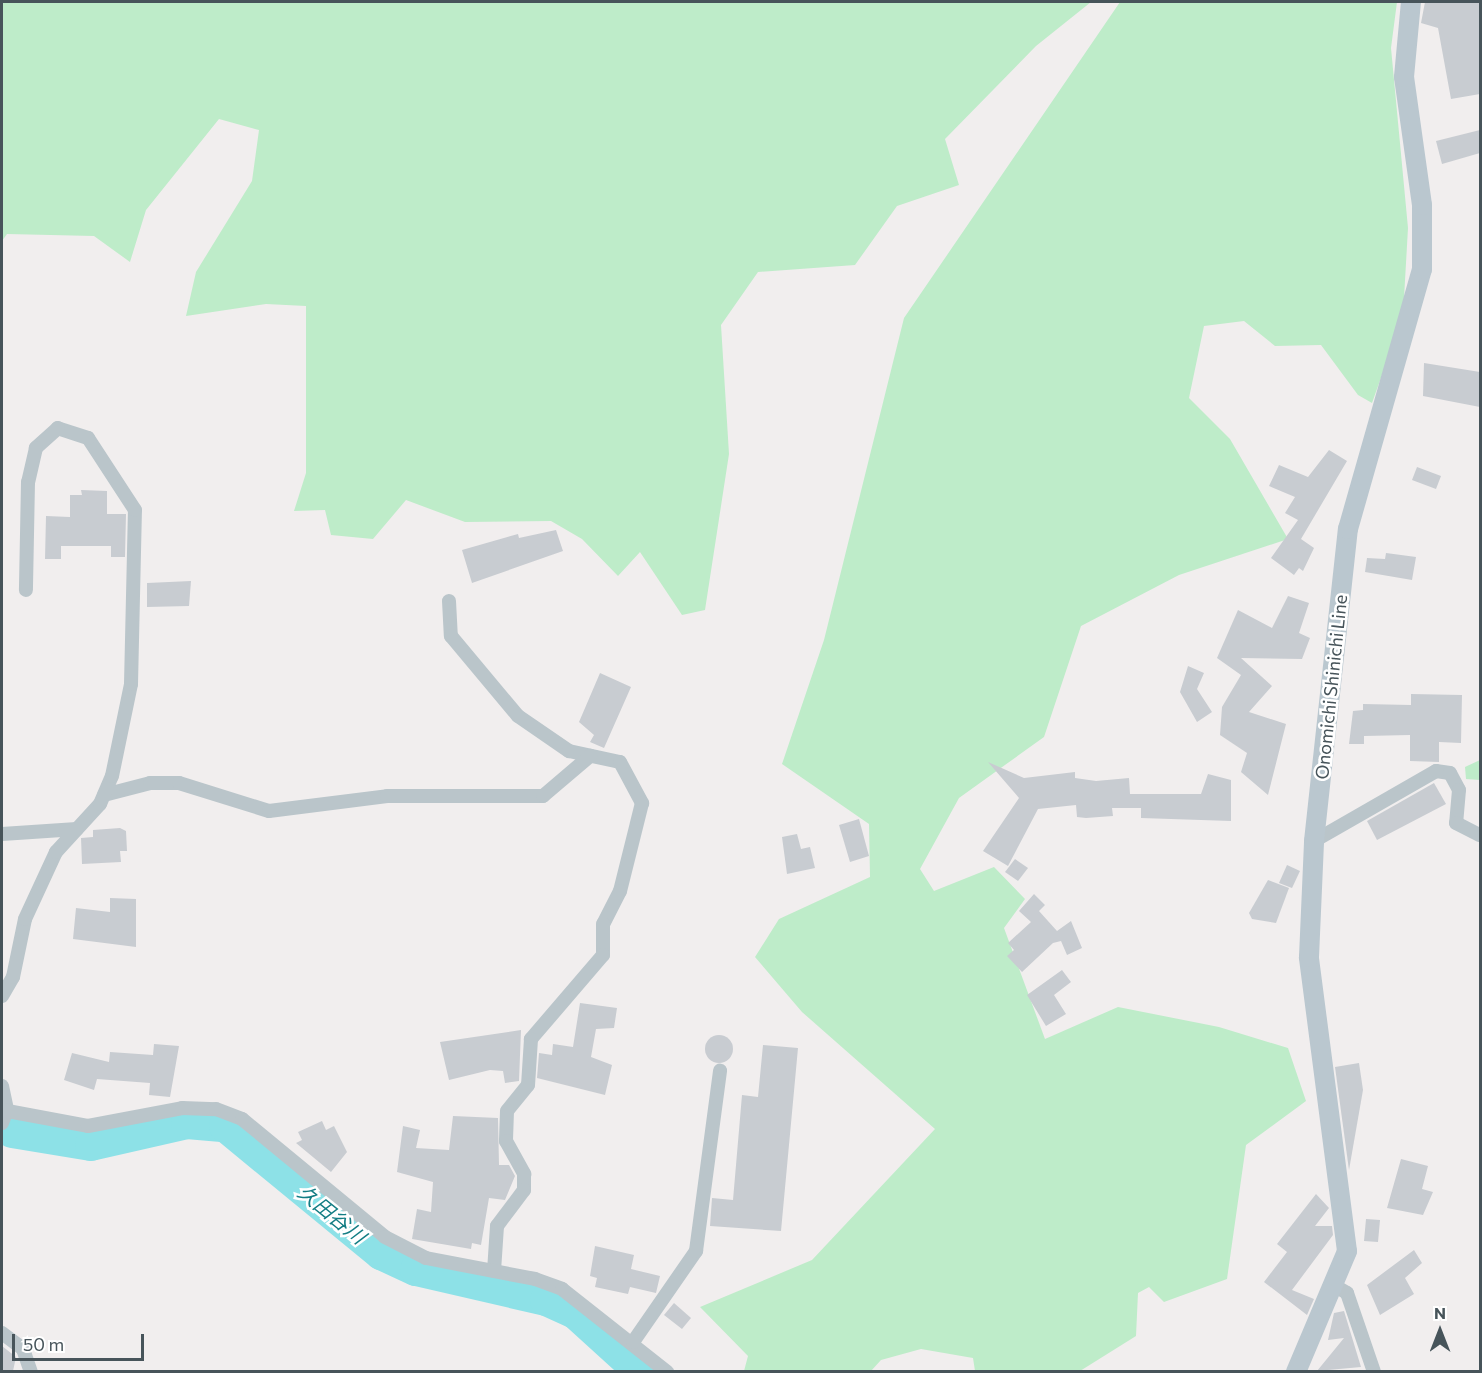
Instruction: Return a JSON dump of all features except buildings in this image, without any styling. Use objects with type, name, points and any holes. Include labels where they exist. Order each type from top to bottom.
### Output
[{"type":"main road","name":"Onomichi Shinichi Line","points":[[1296,1371],[1335,1286],[1347,1251],[1309,957],[1314,841],[1348,529],[1422,269],[1422,205],[1404,77],[1411,2]]},
{"type":"street","points":[[2,996],[13,977],[25,919],[56,852],[104,795],[131,684],[135,510],[87,438],[58,428],[36,448],[28,482],[27,590]]},
{"type":"street","points":[[448,601],[451,636],[518,716],[569,751],[620,762],[642,803],[639,831],[620,891],[603,924],[603,955],[531,1040],[528,1084],[507,1111],[506,1141],[524,1174],[524,1190],[497,1226],[494,1271]]},
{"type":"street","points":[[104,795],[150,783],[179,783],[269,811],[387,796],[543,796],[590,756]]},
{"type":"street","points":[[1314,841],[1436,771],[1450,773],[1459,790],[1456,823],[1480,835]]},
{"type":"street","points":[[2,834],[77,829]]},
{"type":"street","points":[[633,1342],[696,1251],[720,1071]]},
{"type":"street","points":[[2,1086],[4,1110],[2,1124]]},
{"type":"street","points":[[4,1110],[88,1126],[182,1108],[216,1109],[242,1119],[385,1237],[426,1258],[494,1271],[562,1289],[633,1342],[667,1371]]},
{"type":"street","points":[[1335,1286],[1347,1293],[1374,1371]]},
{"type":"street","points":[[2,1333],[23,1349],[31,1371]]},
{"type":"green space","points":[[2,2],[1091,2],[1036,46],[945,139],[959,185],[897,206],[855,265],[758,272],[721,325],[729,454],[705,610],[682,615],[640,552],[618,576],[582,539],[551,521],[465,522],[406,500],[373,539],[331,535],[325,510],[294,511],[306,473],[306,306],[266,304],[186,316],[196,272],[252,181],[259,130],[219,119],[146,210],[130,262],[94,236],[7,234],[2,241]]},
{"type":"green space","points":[[1120,2],[1397,2],[1391,48],[1408,228],[1403,316],[1372,403],[1358,395],[1321,345],[1275,346],[1244,321],[1204,326],[1189,398],[1230,439],[1288,539],[1179,575],[1081,626],[1044,737],[959,798],[920,869],[934,891],[994,867],[1025,899],[1004,928],[1045,1039],[1118,1007],[1219,1027],[1288,1048],[1306,1101],[1246,1145],[1227,1279],[1164,1302],[1149,1287],[1138,1293],[1136,1336],[1080,1371],[975,1371],[973,1358],[921,1349],[881,1360],[871,1371],[744,1371],[748,1356],[700,1307],[812,1260],[935,1129],[802,1012],[755,957],[779,919],[870,877],[869,824],[782,764],[824,640],[904,318]]},
{"type":"green space","points":[[1480,760],[1480,780],[1466,779],[1465,767]]},
{"type":"waterway","name":"久田谷川","points":[[12,1132],[91,1145],[187,1123],[225,1126],[381,1254],[416,1270],[546,1300],[575,1313],[640,1372]]}]
